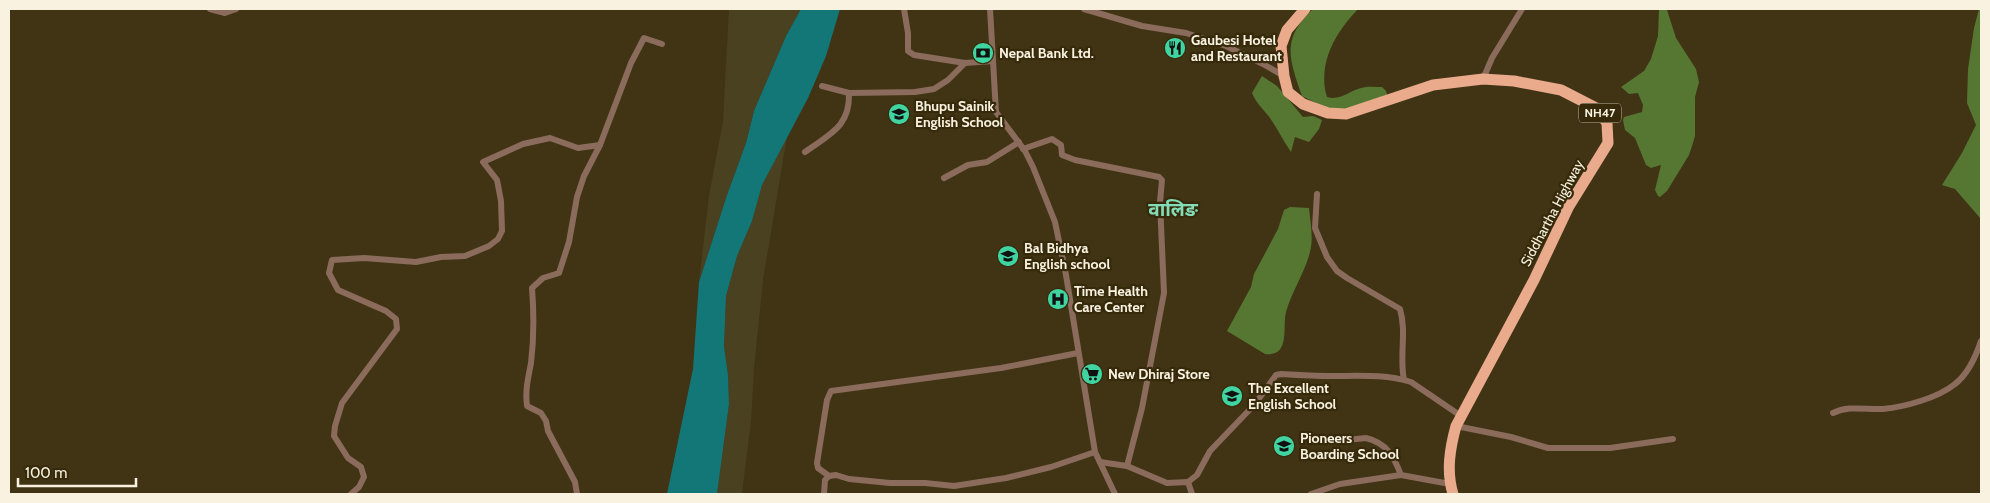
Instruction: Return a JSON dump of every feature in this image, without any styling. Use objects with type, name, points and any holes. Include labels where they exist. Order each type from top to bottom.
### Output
[{"type":"highway","name":"Siddhartha Highway","points":[[1305,9],[1287,30],[1281,46],[1284,76],[1288,92],[1302,104],[1328,113],[1346,114],[1432,86],[1483,79],[1514,81],[1561,90],[1596,108],[1608,123],[1608,143],[1569,206],[1534,280],[1459,421],[1450,450],[1451,489]]},
{"type":"street","points":[[210,9],[224,13],[236,9]]},
{"type":"street","points":[[904,9],[908,51],[914,55],[965,63],[993,61]]},
{"type":"street","points":[[990,9],[996,112],[1024,149],[1034,167],[1055,222],[1095,452],[1115,494]]},
{"type":"street","points":[[1084,9],[1142,26],[1186,33],[1226,46],[1284,76]]},
{"type":"street","points":[[1483,79],[1492,58],[1522,9]]},
{"type":"street","points":[[577,494],[575,482],[548,431],[542,413],[527,406],[525,393],[531,362],[535,316],[532,288],[543,278],[559,273],[569,242],[577,197],[584,176],[600,146],[631,63],[644,38],[662,44]]},
{"type":"street","points":[[822,86],[848,93],[906,93],[934,89],[948,80],[965,63]]},
{"type":"street","points":[[805,152],[844,121],[849,106],[848,93]]},
{"type":"street","points":[[351,494],[359,487],[364,477],[361,468],[348,458],[334,436],[335,426],[342,403],[397,329],[396,319],[386,311],[338,290],[329,274],[332,260],[364,258],[416,262],[442,257],[465,256],[489,246],[498,239],[502,231],[501,202],[496,180],[483,162],[523,144],[550,138],[578,148],[600,146]]},
{"type":"street","points":[[1024,149],[1052,140],[1060,145],[1062,155],[1075,160],[1162,180],[1160,202],[1164,293],[1147,385],[1127,466]]},
{"type":"street","points":[[944,178],[968,165],[987,162],[1019,142]]},
{"type":"street","points":[[1317,194],[1315,228],[1327,257],[1337,271],[1400,309],[1403,328],[1401,357],[1404,380]]},
{"type":"street","points":[[1833,413],[1845,408],[1891,408],[1928,399],[1956,384],[1976,358],[1981,341]]},
{"type":"street","points":[[829,476],[818,468],[817,463],[827,400],[831,391],[1001,368],[1078,353]]},
{"type":"street","points":[[1100,462],[1127,466],[1167,482],[1188,482],[1197,474],[1210,451],[1255,404],[1276,375],[1387,376],[1404,380],[1411,382],[1459,421],[1548,448],[1610,448],[1673,439]]},
{"type":"street","points":[[1327,442],[1366,438],[1372,440],[1389,449],[1401,475]]},
{"type":"street","points":[[824,494],[825,480],[829,476],[836,475],[849,479],[890,483],[925,483],[954,486],[1006,478],[1051,467],[1095,452]]},
{"type":"street","points":[[1311,494],[1340,484],[1401,475],[1451,489]]},
{"type":"street","points":[[1188,482],[1192,494]]},
{"type":"green space","points":[[1313,9],[1358,9],[1342,28],[1330,49],[1325,72],[1327,97],[1336,98],[1366,87],[1382,87],[1386,91],[1388,98],[1332,111],[1302,96],[1291,60],[1292,40],[1296,30]]},
{"type":"green space","points":[[1659,9],[1667,10],[1676,38],[1696,69],[1699,82],[1695,97],[1695,136],[1689,155],[1667,191],[1660,197],[1655,190],[1661,165],[1651,168],[1646,165],[1635,138],[1625,130],[1623,120],[1624,117],[1642,112],[1643,105],[1638,93],[1629,94],[1621,87],[1644,71],[1651,59],[1658,36]]},
{"type":"green space","points":[[1979,9],[1981,9],[1981,219],[1955,189],[1942,185],[1962,153],[1976,125],[1967,103],[1968,69]]},
{"type":"green space","points":[[1262,76],[1277,86],[1303,117],[1313,116],[1322,120],[1319,129],[1309,142],[1295,137],[1291,152],[1273,122],[1252,93]]},
{"type":"green space","points":[[1290,207],[1309,208],[1312,233],[1311,247],[1286,312],[1282,346],[1279,351],[1273,354],[1265,354],[1227,331],[1251,287],[1254,274],[1278,229],[1284,210]]},
{"type":"sand","points":[[729,9],[801,9],[786,36],[754,111],[746,143],[699,282],[709,196],[723,121]]},
{"type":"sand","points":[[787,136],[763,280],[754,368],[751,422],[742,493],[717,494],[729,404],[724,346],[726,296],[737,256],[752,221],[762,185]]},
{"type":"water","points":[[801,9],[840,9],[826,56],[808,98],[762,185],[752,221],[737,256],[726,296],[724,346],[729,404],[717,494],[667,494],[693,369],[699,282],[746,143],[754,111],[786,36]]},
{"type":"place","name":"Gaubesi Hotel and Restaurant","points":[[1175,48]]},
{"type":"place","name":"Nepal Bank Ltd.","points":[[983,53]]},
{"type":"place","name":"Bhupu Sainik English School","points":[[899,114]]},
{"type":"place","name":"Bal Bidhya English school","points":[[1008,256]]},
{"type":"place","name":"Time Health Care Center","points":[[1058,299]]},
{"type":"place","name":"New Dhiraj Store","points":[[1092,374]]},
{"type":"place","name":"The Excellent English School","points":[[1232,396]]},
{"type":"place","name":"Pioneers Boarding School","points":[[1284,446]]},
{"type":"district","name":"वालिङ","points":[[1173,209]]}]
